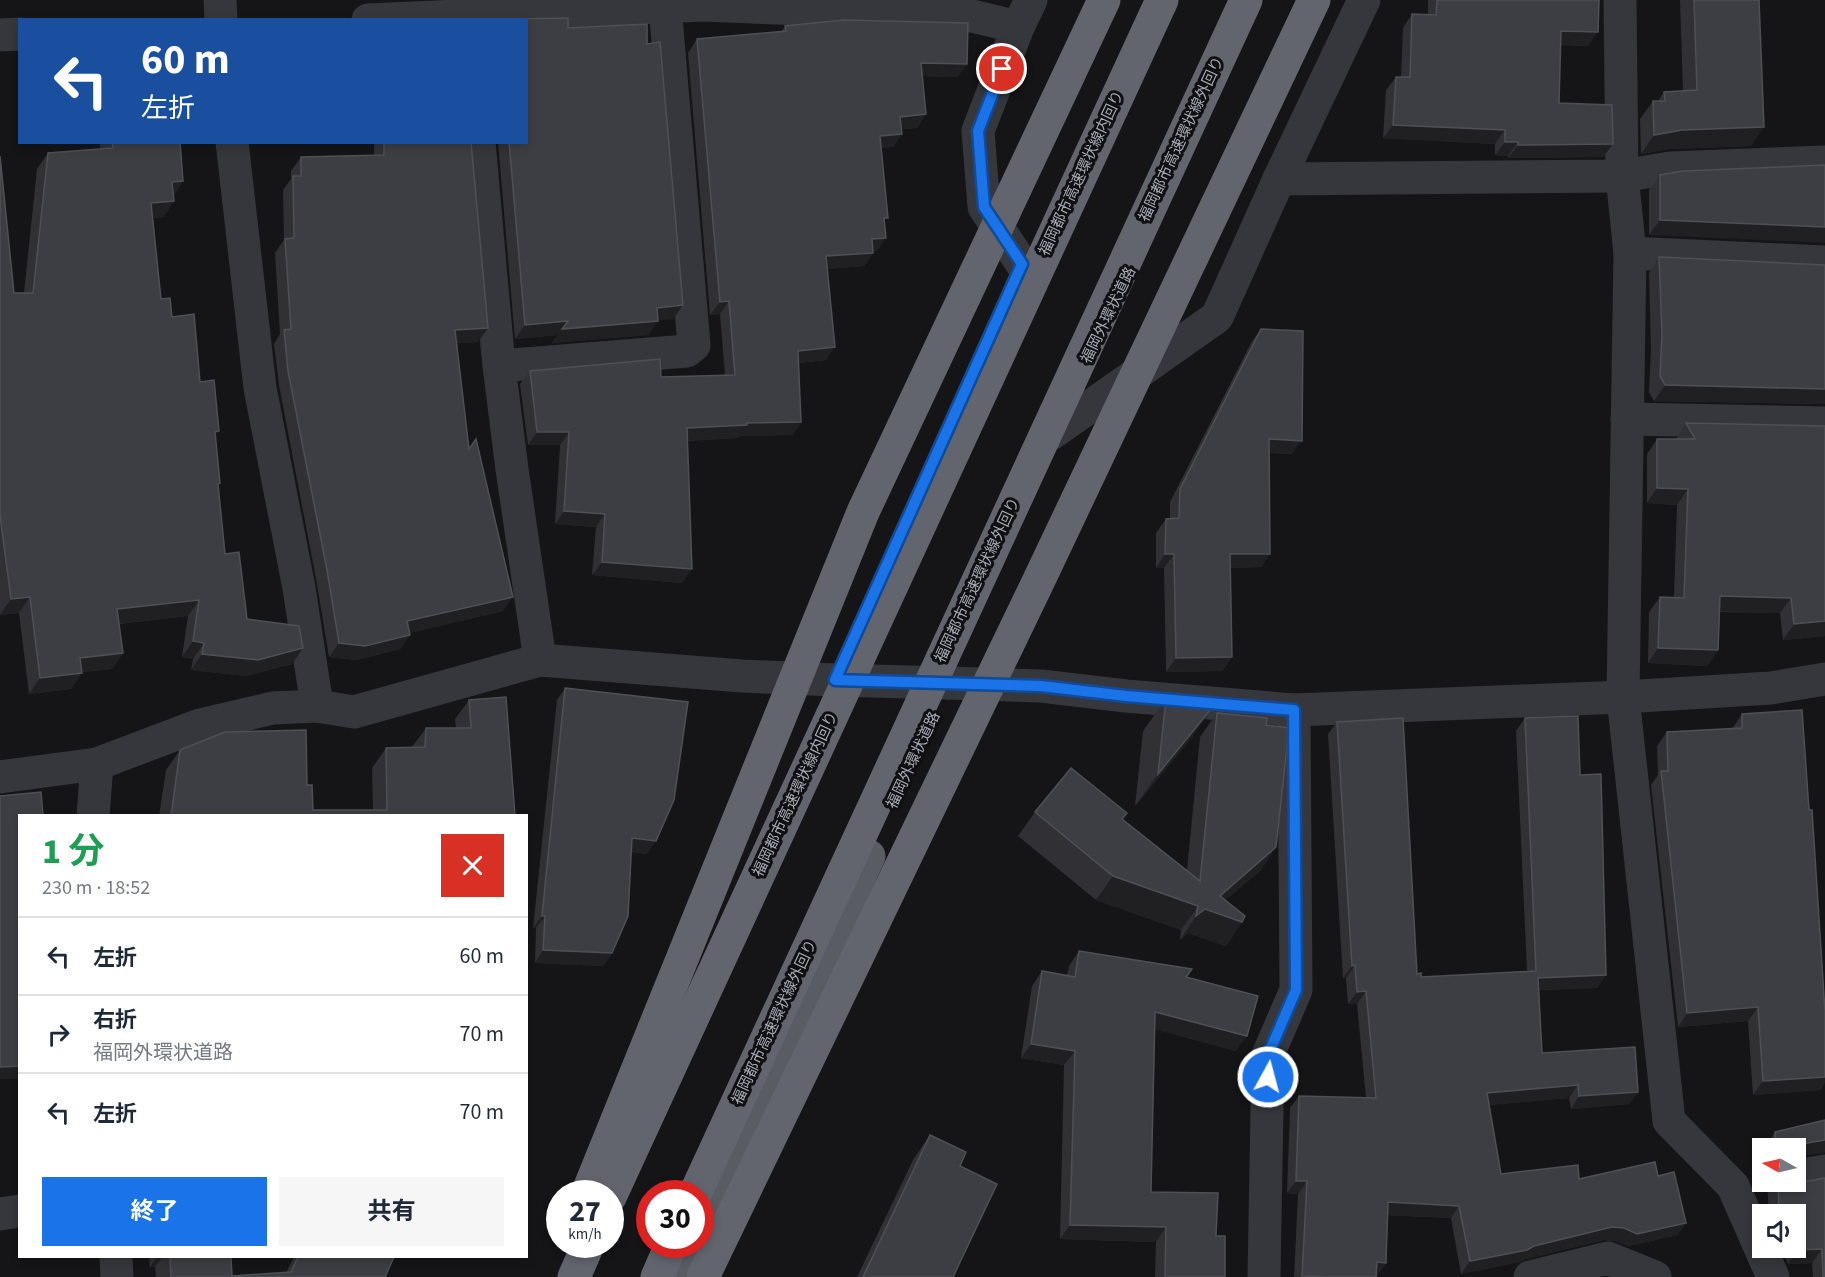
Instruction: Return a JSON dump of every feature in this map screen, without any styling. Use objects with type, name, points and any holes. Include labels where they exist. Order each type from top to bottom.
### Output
[{"type":"highway","points":[[593,1180],[863,512],[1104,0]]},
{"type":"highway","points":[[605,1180],[835,680],[1022,264],[1146,0]]},
{"type":"highway","name":"福岡都市高速環状線内回り","points":[[618,1180],[1162,0]]},
{"type":"highway","name":"福岡都市高速環状線外回り","points":[[701,1180],[1246,0]]},
{"type":"highway","name":"福岡外環状道路","points":[[714,1194],[948,683],[1051,434],[1188,151],[1258,0]]},
{"type":"highway","points":[[703,1277],[1040,580],[1314,0]]},
{"type":"highway","points":[[553,1277],[561,1258]]},
{"type":"highway","points":[[561,1277],[569,1258]]},
{"type":"highway","points":[[574,1277],[582,1258]]},
{"type":"highway","points":[[657,1277],[665,1258]]},
{"type":"highway","points":[[677,1277],[685,1258]]},
{"type":"street","points":[[220,0],[221,18]]},
{"type":"street","points":[[1051,434],[1217,317],[1279,179],[1364,0]]},
{"type":"street","points":[[1620,0],[1622,176],[1630,253],[1623,697],[1669,1121],[1748,1183],[1773,1277]]},
{"type":"street","points":[[379,18],[433,8],[467,17],[703,5],[972,16],[1025,14],[978,131],[984,207],[1022,264]]},
{"type":"street","points":[[499,366],[687,351],[694,345],[665,6]]},
{"type":"street","points":[[0,35],[18,34]]},
{"type":"street","points":[[231,144],[260,388],[299,588],[317,706]]},
{"type":"street","points":[[478,144],[499,366],[540,660]]},
{"type":"street","points":[[1279,179],[1622,176],[1670,168],[1825,162]]},
{"type":"street","points":[[1630,253],[1825,262]]},
{"type":"street","points":[[1627,419],[1825,423]]},
{"type":"street","points":[[0,777],[97,764],[200,725],[273,708],[317,706],[354,712],[540,660],[742,676],[1041,686],[1126,696],[1294,710],[1623,697],[1771,688],[1825,679]]},
{"type":"street","points":[[1264,1277],[1268,1055],[1296,990],[1294,710]]},
{"type":"street","points":[[93,814],[97,764]]},
{"type":"street","points":[[1806,1174],[1825,1171]]},
{"type":"street","points":[[0,1214],[18,1211]]},
{"type":"street","points":[[116,1258],[117,1277]]},
{"type":"street","points":[[1530,1277],[1608,1258],[1655,1277]]},
{"type":"building","points":[[1437,0],[1599,0],[1598,32],[1561,31],[1559,103],[1612,105],[1613,144],[1518,145],[1518,142],[1505,142],[1505,130],[1393,125],[1396,77],[1410,77],[1412,14],[1436,15]]},
{"type":"building","points":[[1694,0],[1759,0],[1764,127],[1682,130],[1654,135],[1653,101],[1665,101],[1664,92],[1697,90]]},
{"type":"building","points":[[568,18],[568,28],[647,24],[647,44],[660,42],[683,305],[657,308],[658,321],[562,329],[568,321],[525,325],[509,144],[528,144],[528,19]]},
{"type":"building","points":[[844,20],[968,23],[967,64],[921,63],[926,114],[900,117],[902,134],[880,136],[888,218],[884,218],[886,238],[872,239],[873,253],[826,256],[835,347],[798,351],[801,422],[747,423],[747,425],[687,428],[692,569],[602,562],[605,514],[564,511],[569,432],[537,432],[530,371],[660,359],[661,377],[735,375],[729,301],[720,302],[697,39],[786,31],[785,26]]},
{"type":"building","points":[[112,144],[180,144],[183,181],[172,182],[174,201],[151,203],[161,299],[170,298],[172,317],[194,314],[200,382],[214,380],[219,431],[215,432],[220,483],[218,484],[225,554],[239,552],[247,619],[299,626],[303,648],[258,660],[202,654],[204,643],[193,641],[199,600],[117,609],[123,653],[80,658],[82,673],[40,678],[30,597],[11,599],[0,515],[0,156],[14,293],[33,293],[48,153],[113,148]]},
{"type":"building","points":[[384,144],[471,144],[488,328],[455,330],[469,449],[476,439],[513,597],[407,621],[410,635],[365,646],[339,643],[288,371],[284,330],[291,329],[285,239],[294,238],[293,176],[301,176],[301,157],[384,155]]},
{"type":"building","points":[[1825,165],[1825,227],[1660,220],[1660,175],[1683,171]]},
{"type":"building","points":[[1659,257],[1825,265],[1825,389],[1665,385],[1660,376],[1662,334]]},
{"type":"building","points":[[1261,329],[1303,331],[1302,441],[1269,439],[1270,554],[1230,554],[1232,657],[1176,658],[1174,554],[1165,554],[1166,519],[1179,518],[1180,489]]},
{"type":"building","points":[[1686,423],[1825,426],[1825,621],[1794,624],[1791,598],[1720,596],[1718,650],[1658,648],[1660,597],[1684,598],[1688,489],[1657,488],[1657,439],[1695,439]]},
{"type":"building","points":[[565,688],[688,702],[674,800],[656,841],[632,838],[628,916],[612,953],[543,950],[545,916],[542,916]]},
{"type":"building","points":[[506,697],[515,814],[171,814],[180,750],[225,732],[306,730],[307,785],[312,785],[313,810],[387,810],[386,748],[425,747],[426,728],[471,728],[469,700]]},
{"type":"building","points":[[1166,699],[1215,704],[1158,774]]},
{"type":"building","points":[[1802,710],[1809,810],[1812,810],[1825,1012],[1825,1077],[1763,1081],[1758,1007],[1687,1013],[1661,771],[1668,771],[1667,732],[1742,728],[1742,714]]},
{"type":"building","points":[[1217,713],[1267,718],[1266,725],[1289,728],[1276,847],[1220,896],[1245,916],[1242,922],[1205,909],[1196,916],[1198,906],[1113,876],[1035,812],[1071,768],[1127,813],[1122,819],[1200,881]]},
{"type":"building","points":[[1578,716],[1580,775],[1601,774],[1606,975],[1538,978],[1542,1053],[1635,1047],[1638,1092],[1579,1096],[1578,1085],[1487,1093],[1501,1174],[1578,1165],[1579,1179],[1655,1162],[1658,1176],[1674,1172],[1686,1223],[1637,1234],[1624,1228],[1612,1227],[1534,1246],[1527,1250],[1470,1261],[1459,1206],[1388,1202],[1386,1263],[1377,1262],[1376,1277],[1302,1276],[1307,1181],[1296,1181],[1299,1096],[1376,1098],[1366,991],[1357,992],[1355,965],[1352,966],[1337,722],[1403,718],[1417,974],[1421,973],[1421,977],[1536,971],[1525,718]]},
{"type":"building","points":[[41,792],[43,814],[18,814],[18,1066],[0,1067],[0,796]]},
{"type":"building","points":[[1079,951],[1192,969],[1186,977],[1258,996],[1247,1036],[1155,1012],[1151,1192],[1218,1193],[1216,1236],[1225,1236],[1225,1277],[1165,1277],[1166,1227],[1070,1225],[1075,1051],[1031,1044],[1042,971],[1075,977]]},
{"type":"building","points":[[1825,1120],[1825,1140],[1806,1143],[1806,1138],[1775,1138],[1775,1132]]},
{"type":"building","points":[[930,1135],[966,1152],[960,1166],[997,1184],[953,1277],[863,1277]]},
{"type":"building","points":[[1825,1178],[1825,1277],[1823,1277],[1822,1249],[1806,1250],[1806,1204],[1779,1204],[1778,1192],[1806,1192],[1806,1181]]},
{"type":"building","points":[[170,1258],[231,1258],[232,1276],[291,1272],[298,1258],[394,1258],[385,1277],[171,1277]]},
{"type":"route","points":[[1002,69],[978,131],[984,207],[1022,264],[835,680],[1041,686],[1126,696],[1294,710],[1296,990],[1268,1055],[1268,1077]]}]
